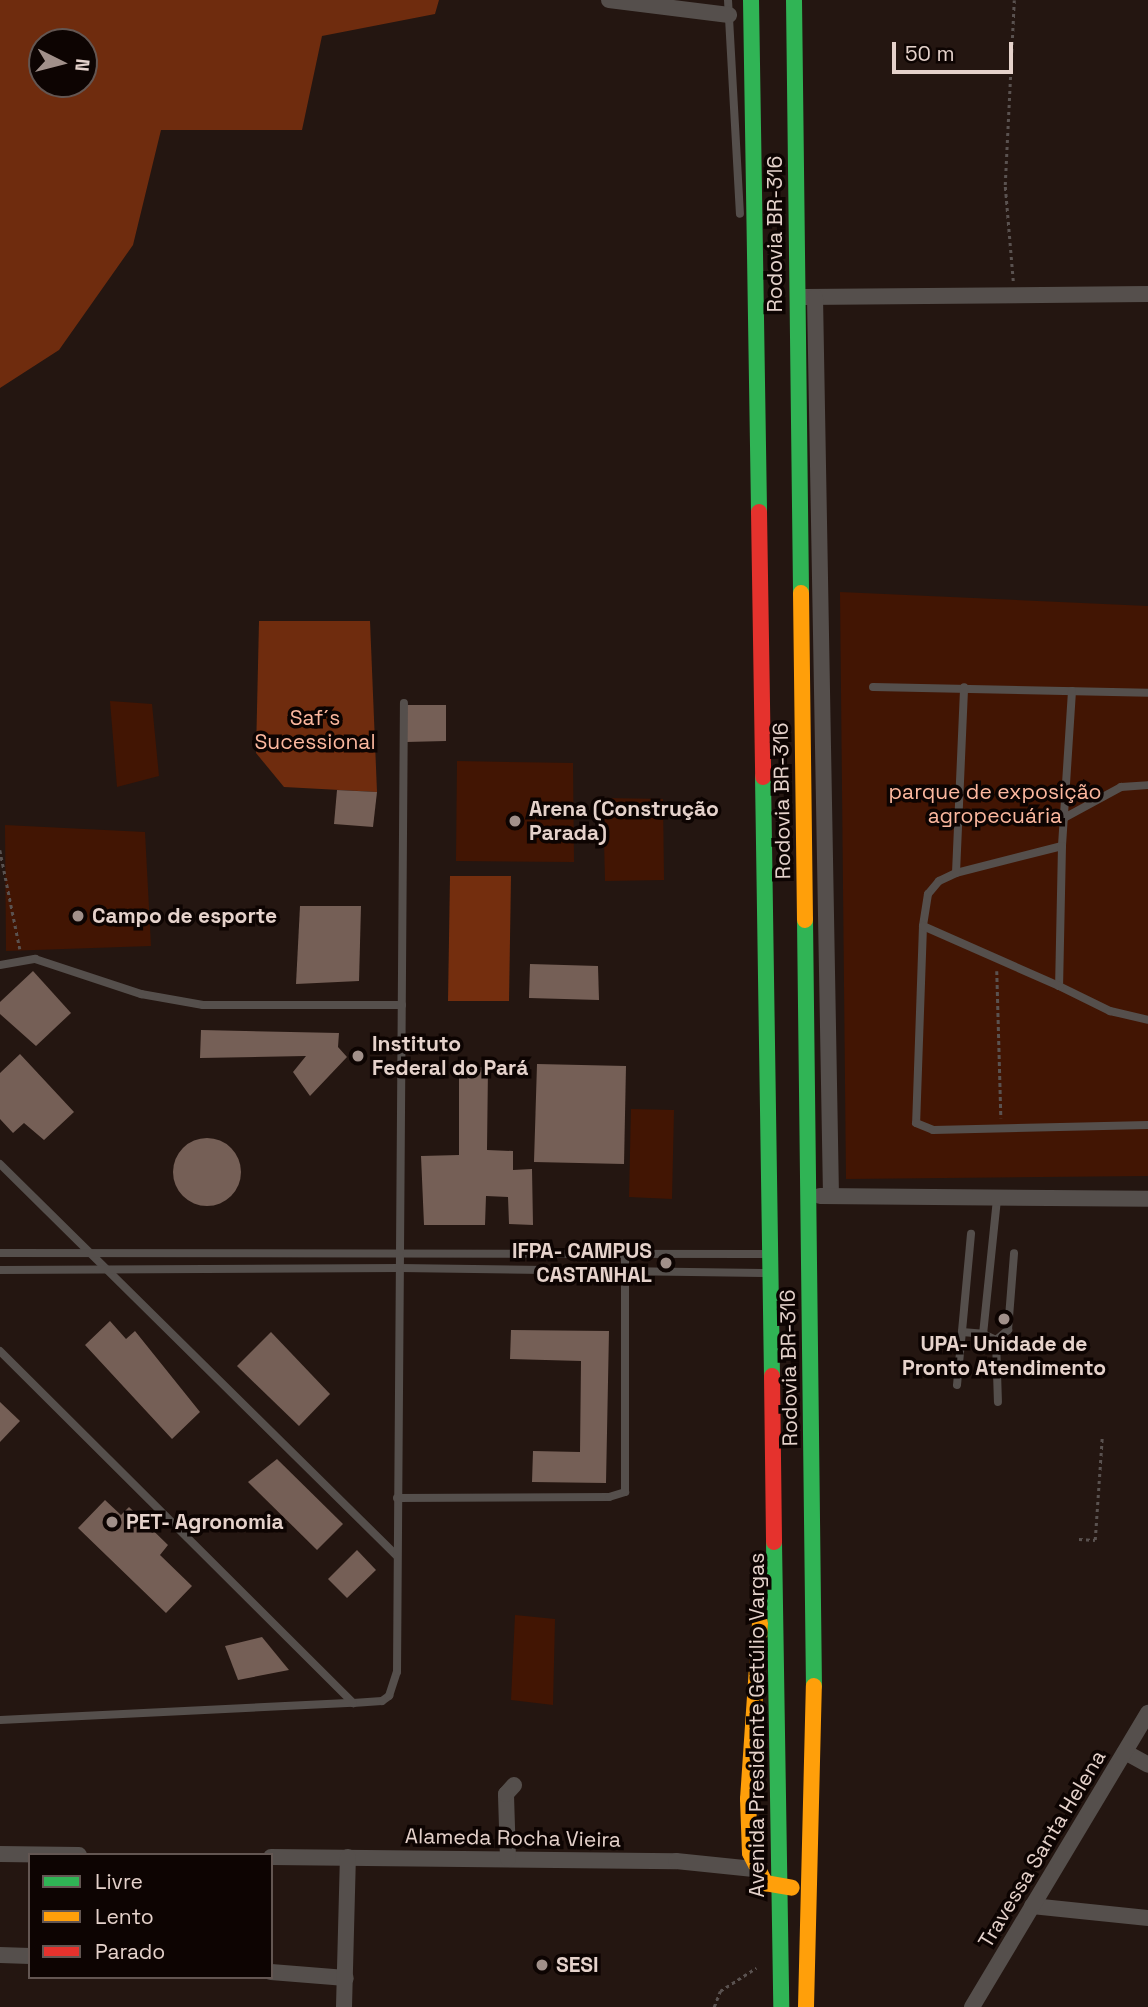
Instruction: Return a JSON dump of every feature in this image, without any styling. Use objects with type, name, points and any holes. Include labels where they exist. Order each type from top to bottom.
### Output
[{"type":"highway","name":"Rodovia BR-316","points":[[751,0],[753,276],[775,1443]]},
{"type":"highway","name":"Rodovia BR-316","points":[[794,0],[814,1602],[811,1878]]},
{"type":"highway","points":[[775,1443],[758,1514],[760,1620],[748,1799],[754,1869],[765,1883],[779,1888],[791,1888],[811,1878],[806,2007]]},
{"type":"highway","name":"Avenida Presidente Getúlio Vargas","points":[[775,1443],[781,2007]]},
{"type":"street","points":[[609,0],[728,8]]},
{"type":"street","points":[[796,297],[1148,293]]},
{"type":"street","points":[[815,296],[831,1196]]},
{"type":"street","points":[[807,1196],[1148,1199]]},
{"type":"street","name":"Travessa Santa Helena","points":[[972,2007],[1148,1713]]},
{"type":"street","points":[[1125,1752],[1148,1765]]},
{"type":"street","points":[[508,1859],[506,1794],[514,1785]]},
{"type":"street","points":[[0,1854],[28,1854]]},
{"type":"street","name":"Alameda Rocha Vieira","points":[[273,1857],[676,1861],[754,1869]]},
{"type":"street","points":[[344,2007],[348,1857]]},
{"type":"street","points":[[1032,1906],[1148,1917]]},
{"type":"street","points":[[0,1955],[28,1956]]},
{"type":"street","points":[[273,1972],[346,1978]]},
{"type":"lane","points":[[728,8],[734,165],[744,244],[753,276]]},
{"type":"lane","points":[[873,687],[1148,692]]},
{"type":"lane","points":[[956,873],[964,687]]},
{"type":"lane","points":[[1059,986],[1062,846],[1072,691]]},
{"type":"lane","points":[[0,1720],[382,1701],[395,1685],[402,1254],[404,703]]},
{"type":"lane","points":[[1064,818],[1121,787],[1148,785]]},
{"type":"lane","points":[[1062,846],[956,873],[939,881],[928,894],[923,926],[916,1123],[933,1130],[1148,1125]]},
{"type":"lane","points":[[923,926],[1110,1011],[1148,1020]]},
{"type":"lane","points":[[0,965],[22,958],[43,961],[141,994],[203,1005],[402,1005]]},
{"type":"lane","points":[[0,1164],[397,1555]]},
{"type":"lane","points":[[983,1334],[997,1199]]},
{"type":"lane","points":[[957,1385],[971,1234]]},
{"type":"lane","points":[[0,1253],[773,1254]]},
{"type":"lane","points":[[996,1340],[1008,1330],[1014,1253]]},
{"type":"lane","points":[[397,1498],[609,1497],[625,1492],[625,1254]]},
{"type":"lane","points":[[0,1269],[400,1268],[773,1274]]},
{"type":"lane","points":[[962,1332],[983,1334],[996,1340]]},
{"type":"lane","points":[[996,1340],[998,1402]]},
{"type":"lane","points":[[0,1350],[353,1703]]},
{"type":"path","points":[[1014,0],[1005,185],[1014,295]]},
{"type":"path","points":[[0,850],[22,958]]},
{"type":"path","points":[[997,959],[1002,1129]]},
{"type":"path","points":[[1079,1539],[1095,1540],[1102,1438]]},
{"type":"path","points":[[714,2007],[720,1992],[759,1966]]},
{"type":"green space","points":[[0,0],[439,0],[435,14],[322,36],[302,130],[161,130],[133,245],[59,350],[0,388]]},
{"type":"green space","name":"parque de exposição agropecuária","points":[[840,592],[1148,606],[1148,1176],[846,1179]]},
{"type":"green space","name":"Saf´s Sucessional","points":[[259,621],[370,621],[377,792],[284,787],[256,753]]},
{"type":"green space","points":[[110,701],[152,704],[159,776],[117,787]]},
{"type":"green space","name":"Arena (Construção Parada)","points":[[457,761],[573,763],[574,862],[456,861]]},
{"type":"green space","name":"Arena (Construção Parada)","points":[[603,798],[663,799],[664,880],[605,881]]},
{"type":"green space","name":"Campo de esporte","points":[[5,825],[145,832],[151,946],[6,951]]},
{"type":"green space","points":[[631,1109],[674,1110],[672,1199],[629,1197]]},
{"type":"green space","points":[[515,1615],[555,1619],[553,1705],[511,1700]]},
{"type":"shaded area","points":[[450,876],[511,876],[509,1001],[448,1001]]},
{"type":"building","points":[[406,705],[446,705],[446,741],[406,742]]},
{"type":"building","points":[[337,790],[377,792],[373,827],[334,824]]},
{"type":"building","points":[[300,906],[361,906],[359,981],[296,984]]},
{"type":"building","points":[[530,964],[598,966],[599,1000],[529,998]]},
{"type":"building","points":[[33,971],[71,1013],[36,1046],[0,1014],[0,1002]]},
{"type":"building","points":[[201,1030],[339,1033],[338,1047],[347,1057],[310,1096],[293,1072],[306,1056],[200,1058]]},
{"type":"building","points":[[20,1054],[74,1112],[44,1140],[24,1123],[13,1133],[0,1119],[0,1073]]},
{"type":"building","points":[[537,1064],[626,1066],[624,1164],[534,1162]]},
{"type":"building","points":[[488,1067],[487,1150],[513,1151],[513,1170],[532,1169],[533,1225],[509,1224],[508,1197],[486,1196],[485,1225],[424,1225],[421,1156],[459,1155],[459,1068]]},
{"type":"building","points":[[207,1138],[220,1141],[231,1148],[238,1159],[241,1172],[238,1185],[231,1196],[220,1203],[207,1206],[194,1203],[183,1196],[176,1185],[173,1172],[176,1159],[183,1148],[194,1141]]},
{"type":"building","points":[[110,1321],[126,1339],[135,1331],[200,1412],[172,1439],[85,1345]]},
{"type":"building","points":[[511,1330],[609,1331],[606,1483],[532,1482],[533,1451],[580,1452],[581,1361],[510,1359]]},
{"type":"building","points":[[271,1332],[330,1394],[299,1426],[237,1366]]},
{"type":"building","points":[[0,1402],[20,1421],[0,1442]]},
{"type":"building","points":[[277,1459],[343,1524],[317,1550],[248,1482]]},
{"type":"building","points":[[105,1500],[121,1515],[129,1507],[168,1545],[160,1555],[192,1586],[166,1613],[78,1528]]},
{"type":"building","points":[[357,1550],[376,1570],[347,1598],[328,1579]]},
{"type":"building","points":[[262,1637],[289,1670],[238,1680],[225,1646]]},
{"type":"traffic: fast","points":[[751,0],[759,512]]},
{"type":"traffic: fast","points":[[794,0],[801,593]]},
{"type":"traffic: fast","points":[[763,777],[772,1376]]},
{"type":"traffic: fast","points":[[805,920],[814,1686]]},
{"type":"traffic: fast","points":[[774,1542],[781,2007]]},
{"type":"traffic: slow","points":[[801,593],[805,920]]},
{"type":"traffic: slow","points":[[760,1623],[748,1799],[750,1853],[765,1883],[792,1888]]},
{"type":"traffic: slow","points":[[806,2007],[814,1686]]},
{"type":"traffic: jam","points":[[759,512],[763,777]]},
{"type":"traffic: jam","points":[[772,1376],[774,1542]]},
{"type":"place","name":"Arena (Construção Parada)","points":[[515,821]]},
{"type":"place","name":"Campo de esporte","points":[[78,916]]},
{"type":"place","name":"Instituto Federal do Pará","points":[[358,1056]]},
{"type":"place","name":"IFPA- CAMPUS CASTANHAL","points":[[666,1263]]},
{"type":"place","name":"UPA- Unidade de Pronto Atendimento","points":[[1004,1319]]},
{"type":"place","name":"PET- Agronomia","points":[[112,1522]]},
{"type":"place","name":"SESI","points":[[542,1965]]}]
